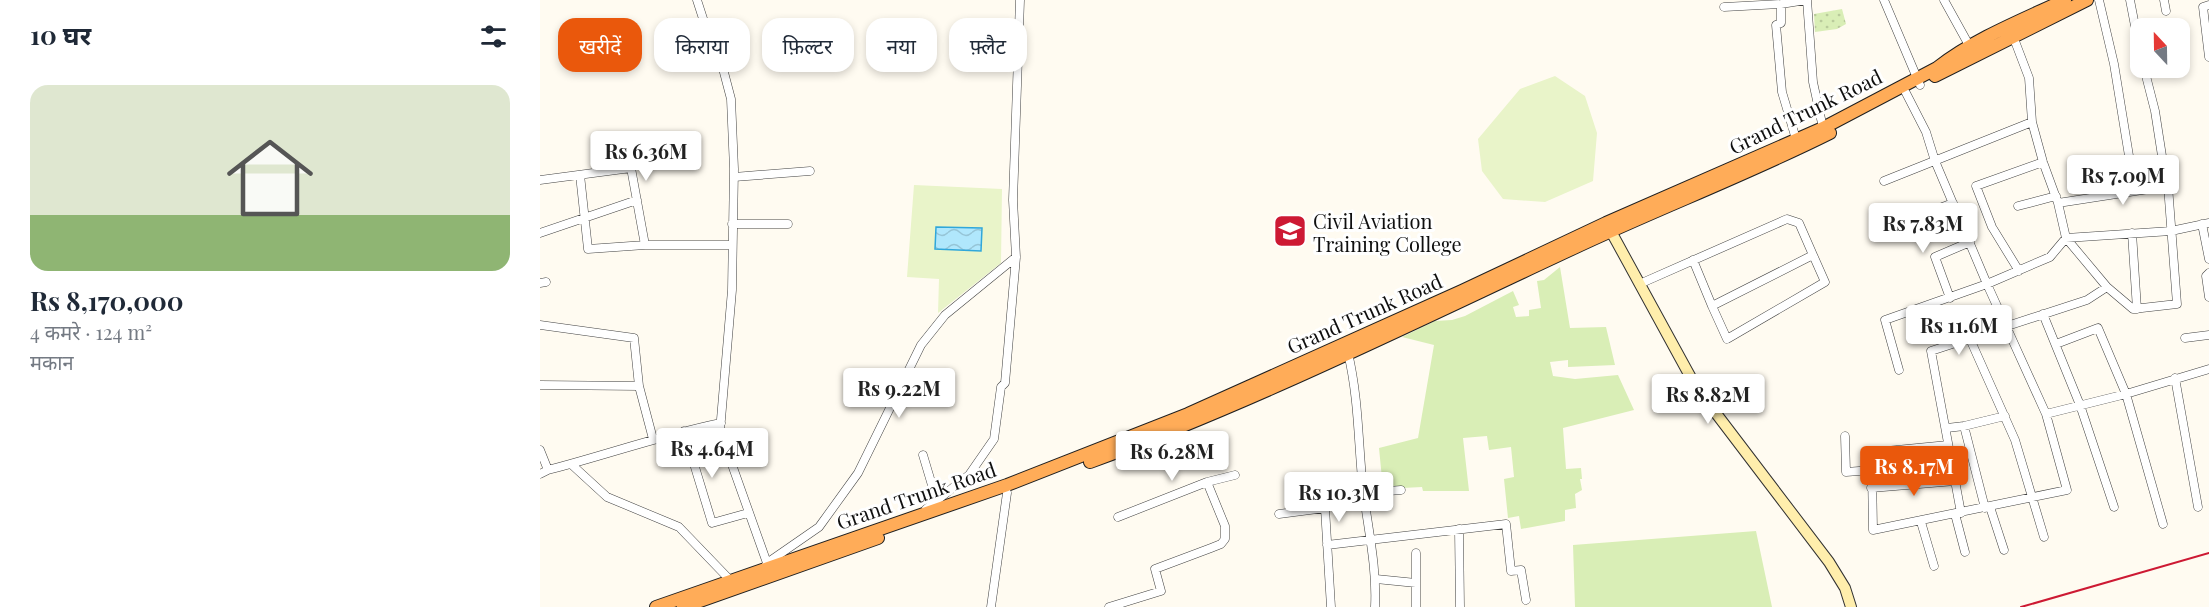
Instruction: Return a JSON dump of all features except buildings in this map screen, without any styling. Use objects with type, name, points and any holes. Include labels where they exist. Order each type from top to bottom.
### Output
[{"type":"highway","name":"Grand Trunk Road","points":[[656,607],[766,566],[915,517],[1087,455],[1188,414],[1608,227],[1791,152],[1906,93],[1918,81],[1970,47],[2065,0]]},
{"type":"highway","name":"Grand Trunk Road","points":[[683,607],[1130,448],[1348,353],[2087,0]]},
{"type":"main road","points":[[1608,227],[1696,387],[1828,562],[1845,588],[1851,607]]},
{"type":"street","points":[[697,0],[708,34],[721,61],[731,99],[734,177],[732,290],[720,431],[766,566],[819,527],[858,473],[921,345],[945,315],[1017,257]]},
{"type":"street","points":[[915,517],[969,475],[994,439],[1001,387],[1005,383],[1017,257],[1013,200],[1020,0]]},
{"type":"street","points":[[1724,7],[1807,0],[1814,82],[1823,128]]},
{"type":"street","points":[[1884,0],[1918,81]]},
{"type":"street","points":[[1944,0],[1970,47]]},
{"type":"street","points":[[2099,0],[2114,64],[2130,162]]},
{"type":"street","points":[[2130,0],[2133,18]]},
{"type":"street","points":[[2164,0],[2166,11]]},
{"type":"street","points":[[1780,4],[1782,23],[1776,25],[1782,92],[1796,139]]},
{"type":"street","points":[[2209,5],[2203,7],[2209,57]]},
{"type":"street","points":[[2013,36],[2029,78],[2032,122],[2057,200],[2066,238],[2107,287],[2133,309],[2177,304],[2168,186],[2057,200],[2018,206]]},
{"type":"street","points":[[2147,78],[2155,111],[2162,156]]},
{"type":"street","points":[[1845,436],[1846,472],[1872,470],[1873,531],[2067,490],[2046,414],[1935,161],[1926,132],[1906,93]]},
{"type":"street","points":[[1884,181],[2032,122]]},
{"type":"street","points":[[2019,270],[1992,227],[1976,186],[2043,162]]},
{"type":"street","points":[[540,180],[631,168],[645,245]]},
{"type":"street","points":[[734,177],[810,171]]},
{"type":"street","points":[[580,175],[588,249],[645,245],[732,245]]},
{"type":"street","points":[[540,233],[637,200]]},
{"type":"street","points":[[1903,222],[1953,203]]},
{"type":"street","points":[[1639,284],[1693,260],[1787,219],[1799,223],[1825,282],[1727,339],[1693,260]]},
{"type":"street","points":[[1899,370],[1885,320],[1988,284],[2050,257],[2066,238],[2171,231],[2205,223],[2209,259]]},
{"type":"street","points":[[732,224],[788,224]]},
{"type":"street","points":[[2132,233],[2137,309]]},
{"type":"street","points":[[1950,298],[1935,257],[1970,242]]},
{"type":"street","points":[[1712,306],[1813,255]]},
{"type":"street","points":[[2209,273],[2206,276],[2209,297]]},
{"type":"street","points":[[1965,552],[1947,428],[1931,351],[2087,300],[2107,287]]},
{"type":"street","points":[[2043,314],[2080,405],[2114,507]]},
{"type":"street","points":[[540,325],[634,338],[639,386],[653,439]]},
{"type":"street","points":[[2056,344],[2098,328],[2126,394],[2163,524]]},
{"type":"street","points":[[2185,338],[2209,334]]},
{"type":"street","points":[[1971,339],[2015,440],[2044,537]]},
{"type":"street","points":[[1348,353],[1358,406],[1364,493],[1376,579],[1375,607]]},
{"type":"street","points":[[2046,414],[2126,394],[2209,369]]},
{"type":"street","points":[[2175,378],[2198,507]]},
{"type":"street","points":[[540,385],[639,386]]},
{"type":"street","points":[[1947,428],[2005,416]]},
{"type":"street","points":[[540,474],[653,439],[721,423]]},
{"type":"street","points":[[1964,426],[1987,507],[2004,550]]},
{"type":"street","points":[[684,431],[712,523],[748,513]]},
{"type":"street","points":[[1876,452],[1948,445]]},
{"type":"street","points":[[540,450],[548,470]]},
{"type":"street","points":[[923,455],[937,502]]},
{"type":"street","points":[[571,464],[607,497],[679,527],[730,580]]},
{"type":"street","points":[[1118,518],[1207,482],[1234,475]]},
{"type":"street","points":[[1871,488],[1955,481]]},
{"type":"street","points":[[1109,607],[1161,591],[1155,569],[1221,544],[1225,539],[1225,526],[1207,482]]},
{"type":"street","points":[[1364,493],[1401,490]]},
{"type":"street","points":[[991,607],[1007,493]]},
{"type":"street","points":[[1279,514],[1325,508],[1331,607]]},
{"type":"street","points":[[1921,522],[1934,566]]},
{"type":"street","points":[[1327,545],[1506,524],[1511,571],[1521,570],[1526,600]]},
{"type":"street","points":[[1459,529],[1460,607]]},
{"type":"street","points":[[1416,553],[1416,607]]},
{"type":"street","points":[[1376,579],[1416,583]]},
{"type":"green space","points":[[1842,9],[1846,24],[1837,29],[1815,32],[1814,14]]},
{"type":"green space","points":[[1555,76],[1585,96],[1597,133],[1593,181],[1545,202],[1503,199],[1482,171],[1478,139],[1520,89]]},
{"type":"green space","points":[[914,185],[1002,189],[1001,263],[938,313],[939,279],[907,277]]},
{"type":"green space","points":[[1560,267],[1570,328],[1606,327],[1615,365],[1568,367],[1568,360],[1550,362],[1553,376],[1575,379],[1618,375],[1634,410],[1563,428],[1566,469],[1581,468],[1582,490],[1575,494],[1576,508],[1565,510],[1565,521],[1521,529],[1519,516],[1508,518],[1504,479],[1514,477],[1511,447],[1489,450],[1487,436],[1463,438],[1469,491],[1423,491],[1422,487],[1383,489],[1379,448],[1418,438],[1434,345],[1402,337],[1435,321],[1452,320],[1465,316],[1513,291],[1519,305],[1513,307],[1516,317],[1529,316],[1529,310],[1541,308],[1537,281],[1544,280]]},
{"type":"green space","points":[[1756,531],[1772,607],[1575,607],[1573,545]]},
{"type":"water","points":[[936,227],[982,228],[981,251],[935,249]]},
{"type":"railway","points":[[2021,607],[2209,553]]},
{"type":"place","name":"Civil Aviation Training College","points":[[1290,231]]}]
